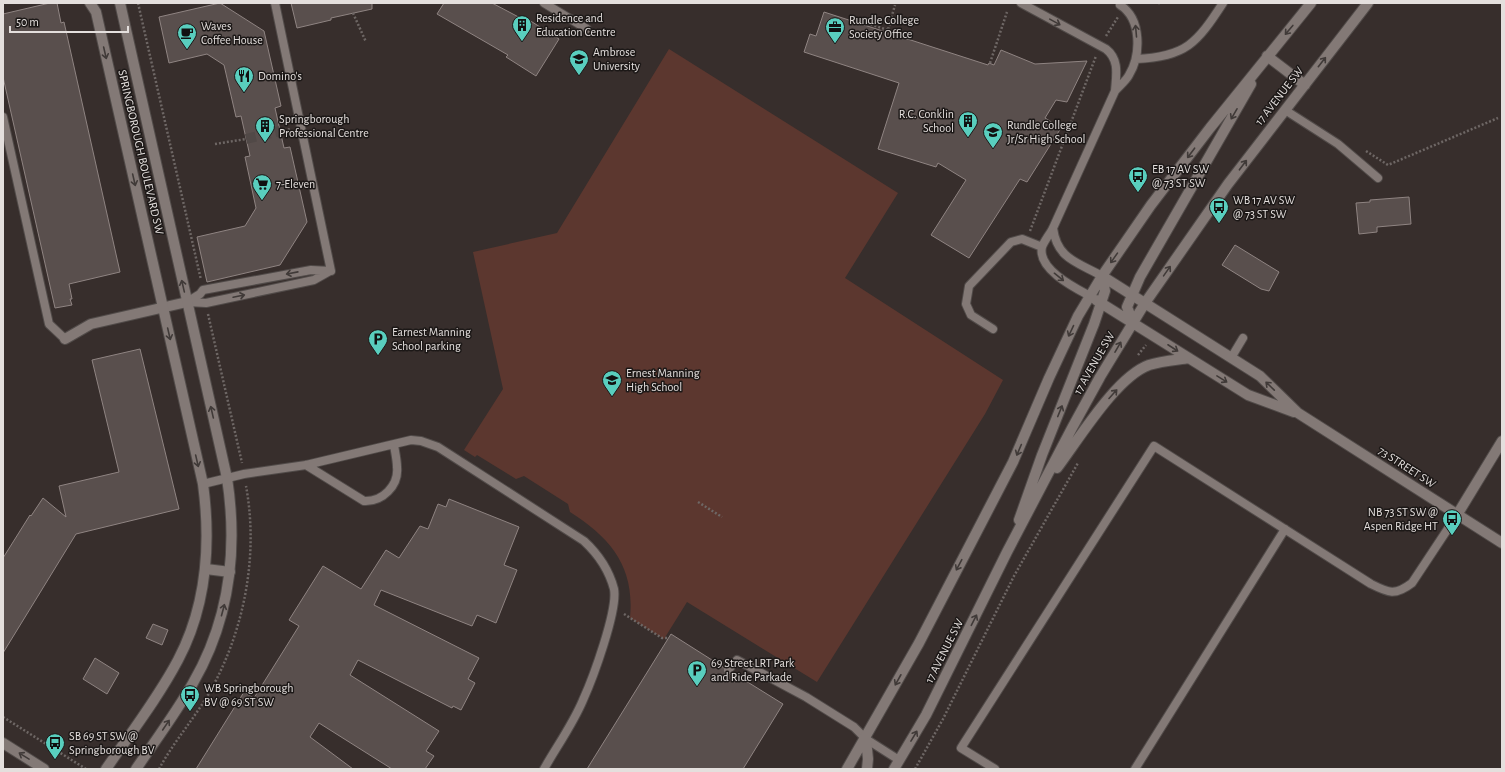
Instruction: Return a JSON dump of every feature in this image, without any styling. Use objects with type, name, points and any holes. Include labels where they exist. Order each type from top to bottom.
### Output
[{"type":"main road","name":"SPRINGBOROUGH BOULEVARD SW","points":[[90,3],[96,12],[203,484],[207,530],[206,569],[199,604],[178,660],[106,769]]},
{"type":"main road","name":"SPRINGBOROUGH BOULEVARD SW","points":[[120,3],[227,478],[232,528],[230,572],[224,605],[216,632],[202,667],[181,703],[136,769]]},
{"type":"main road","points":[[847,769],[866,739],[919,643],[1013,462],[1049,378],[1090,296],[1102,276],[1151,205],[1267,56],[1311,3]]},
{"type":"main road","name":"17 AVENUE SW","points":[[894,769],[926,715],[1007,552],[1100,377],[1144,303],[1228,184],[1368,3]]},
{"type":"main road","points":[[1267,56],[1305,84]]},
{"type":"main road","points":[[1133,322],[1127,307],[1144,270],[1267,56]]},
{"type":"main road","points":[[1007,552],[1101,303],[1105,291],[1102,276]]},
{"type":"main road","name":"73 STREET SW","points":[[1102,276],[1260,376],[1298,413],[1502,543]]},
{"type":"main road","name":"73 STREET SW","points":[[1090,296],[1248,395],[1298,413]]},
{"type":"main road","points":[[65,339],[91,324],[187,302]]},
{"type":"main road","points":[[1039,492],[1113,392],[1141,369],[1149,365],[1189,358]]},
{"type":"main road","points":[[1456,515],[1502,441]]},
{"type":"main road","points":[[206,569],[230,572]]},
{"type":"main road","points":[[866,739],[868,759],[867,769]]},
{"type":"main road","points":[[3,743],[44,769]]},
{"type":"lane","points":[[275,3],[331,271]]},
{"type":"lane","points":[[544,3],[587,29]]},
{"type":"lane","points":[[1021,3],[1109,52],[1116,61],[1117,70],[1115,91]]},
{"type":"lane","points":[[1136,59],[1155,58],[1177,52],[1192,44],[1205,31],[1223,3]]},
{"type":"lane","points":[[1090,296],[1064,281],[1049,268],[1043,256],[1042,247],[1053,228],[1115,91],[1129,76],[1136,59],[1134,20],[1130,13],[1120,5]]},
{"type":"lane","points":[[1285,110],[1338,144],[1378,178]]},
{"type":"lane","points":[[3,116],[49,324],[65,339]]},
{"type":"lane","points":[[1053,228],[1055,241],[1064,254],[1102,276]]},
{"type":"lane","points":[[993,329],[971,315],[966,304],[969,286],[1011,242],[1022,239],[1042,247]]},
{"type":"lane","points":[[187,302],[200,294],[203,290],[312,270],[331,271]]},
{"type":"lane","points":[[187,302],[206,303],[314,280],[331,271]]},
{"type":"lane","points":[[1231,358],[1243,338]]},
{"type":"lane","points":[[203,484],[244,474],[306,465],[411,440],[421,441],[438,447],[584,540],[596,552],[606,569],[614,590],[613,616],[583,700],[544,769]]},
{"type":"lane","points":[[306,465],[364,501],[373,502],[383,496],[393,486],[398,469],[394,445]]},
{"type":"lane","points":[[995,769],[961,748],[1154,446],[1371,584],[1387,592],[1401,591],[1412,583],[1456,515]]},
{"type":"lane","points":[[1135,769],[1285,529]]},
{"type":"lane","points":[[728,670],[736,660],[806,697],[854,727],[866,739],[900,760]]},
{"type":"path","points":[[138,3],[203,290]]},
{"type":"path","points":[[865,26],[866,23],[887,32],[896,5]]},
{"type":"path","points":[[990,63],[1007,12]]},
{"type":"path","points":[[353,13],[366,42]]},
{"type":"path","points":[[1105,38],[1119,14]]},
{"type":"path","points":[[1029,232],[1096,58]]},
{"type":"path","points":[[1363,149],[1388,165],[1498,118]]},
{"type":"path","points":[[215,144],[246,139]]},
{"type":"path","points":[[206,303],[247,487]]},
{"type":"path","points":[[1138,345],[1146,345]]},
{"type":"path","points":[[915,769],[943,719],[1014,576],[1081,458]]},
{"type":"path","points":[[698,502],[722,517]]},
{"type":"path","points":[[630,618],[662,638],[668,638]]},
{"type":"path","points":[[3,717],[86,769]]},
{"type":"shaded area","points":[[669,49],[898,193],[845,278],[1003,380],[985,414],[817,682],[687,602],[664,639],[630,618],[631,600],[624,569],[617,556],[597,532],[570,512],[568,504],[524,476],[516,479],[477,455],[475,457],[464,450],[503,389],[473,252],[557,233]]},
{"type":"building","points":[[50,3],[57,3],[61,23],[64,22],[120,272],[69,284],[72,305],[55,308],[3,77],[3,14]]},
{"type":"building","name":"Springborough Professional Centre","points":[[220,3],[264,31],[281,106],[275,108],[284,148],[290,147],[307,222],[280,265],[207,282],[197,237],[245,226],[256,208],[245,157],[250,156],[241,116],[236,117],[224,65],[207,54],[169,63],[159,17]]},
{"type":"building","points":[[291,3],[372,3],[372,9],[331,18],[331,20],[297,28]]},
{"type":"building","name":"Residence and Education Centre","points":[[444,3],[492,3],[528,22],[529,20],[559,39],[536,76],[506,57],[508,55],[437,14]]},
{"type":"building","name":"R.C. Conklin School","points":[[824,12],[988,65],[989,63],[994,65],[1001,50],[1035,64],[1087,61],[1067,102],[1056,100],[1045,118],[1061,128],[1027,182],[1020,179],[969,258],[931,235],[966,180],[938,163],[936,167],[878,149],[899,83],[804,52],[810,34],[816,36]]},
{"type":"building","points":[[1409,197],[1411,224],[1377,227],[1377,232],[1359,234],[1356,203],[1370,202],[1370,200]]},
{"type":"building","points":[[1235,245],[1279,272],[1269,291],[1261,289],[1222,265]]},
{"type":"building","points":[[140,349],[179,509],[76,534],[3,653],[3,558],[30,515],[31,516],[43,498],[66,517],[59,486],[119,472],[92,360]]},
{"type":"building","points":[[449,499],[519,527],[504,565],[517,570],[496,623],[477,615],[472,626],[381,590],[374,605],[479,658],[468,679],[475,683],[461,710],[453,706],[452,708],[358,660],[350,675],[439,731],[426,751],[434,756],[425,769],[392,769],[319,723],[310,737],[353,769],[196,769],[244,692],[254,698],[299,626],[289,620],[323,566],[361,589],[386,550],[399,558],[420,526],[428,529],[438,504],[446,507]]},
{"type":"building","points":[[153,624],[168,630],[162,645],[146,638]]},
{"type":"building","name":"69 Street LRT Park and Ride Parkade","points":[[671,634],[723,667],[725,674],[729,675],[733,673],[783,704],[743,769],[587,769]]},
{"type":"building","points":[[95,658],[119,673],[107,694],[83,679]]},
{"type":"tunnel","points":[[246,139],[280,131]]},
{"type":"place","name":"Residence and Education Centre","points":[[522,42]]},
{"type":"place","name":"Rundle College Society Office","points":[[835,44]]},
{"type":"place","name":"Waves Coffee House","points":[[187,50]]},
{"type":"place","name":"Ambrose University","points":[[579,76]]},
{"type":"place","name":"Domino's","points":[[244,93]]},
{"type":"place","name":"R.C. Conklin School","points":[[968,138]]},
{"type":"place","name":"Springborough Professional Centre","points":[[265,143]]},
{"type":"place","name":"Rundle College Jr/Sr High School","points":[[993,149]]},
{"type":"place","name":"EB 17 AV SW @ 73 ST SW","points":[[1138,193]]},
{"type":"place","name":"7-Eleven","points":[[262,201]]},
{"type":"place","name":"WB 17 AV SW @ 73 ST SW","points":[[1219,224]]},
{"type":"place","name":"Earnest Manning School parking","points":[[378,356]]},
{"type":"place","name":"Ernest Manning High School","points":[[612,397]]},
{"type":"place","name":"NB 73 ST SW @ Aspen Ridge HT","points":[[1452,536]]},
{"type":"place","name":"69 Street LRT Park and Ride Parkade","points":[[697,687]]},
{"type":"place","name":"WB Springborough BV @ 69 ST SW","points":[[190,712]]},
{"type":"place","name":"SB 69 ST SW @ Springborough BV","points":[[55,760]]}]
